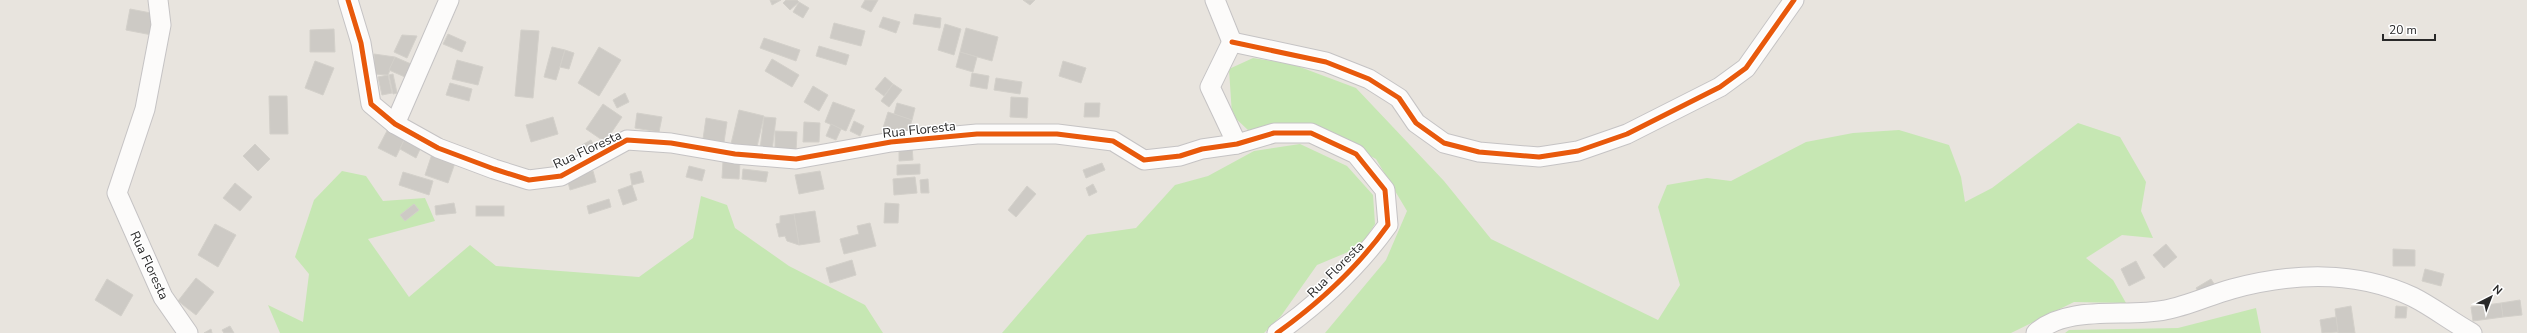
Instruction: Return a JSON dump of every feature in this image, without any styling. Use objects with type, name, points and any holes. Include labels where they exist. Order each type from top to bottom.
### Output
[{"type":"street","name":"Rua Floresta","points":[[158,0],[161,25],[145,109],[118,193],[163,297],[188,333]]},
{"type":"street","name":"Rua Floresta","points":[[348,0],[360,43],[371,104],[395,124],[438,148],[494,169],[529,180],[561,176],[627,140],[671,143],[735,154],[796,159],[891,142],[977,134],[1057,134],[1113,141],[1144,160],[1180,156],[1202,149],[1237,144],[1274,133],[1311,133],[1356,154],[1385,190],[1388,225],[1367,255],[1334,284],[1314,306],[1277,333]]},
{"type":"street","points":[[395,124],[449,0]]},
{"type":"street","points":[[1215,0],[1232,42],[1210,86],[1237,144]]},
{"type":"street","points":[[1232,42],[1326,62],[1369,79],[1399,98],[1416,123],[1444,143],[1479,152],[1539,157],[1578,151],[1627,134],[1720,87],[1746,68],[1794,0]]},
{"type":"street","points":[[2036,333],[2042,327],[2076,316],[2165,310],[2233,289],[2309,276],[2366,280],[2413,297],[2472,333]]},
{"type":"green space","points":[[1253,58],[1292,64],[1356,88],[1444,181],[1491,239],[1658,320],[1680,285],[1658,207],[1667,185],[1707,178],[1731,181],[1806,142],[1853,133],[1899,130],[1949,145],[1961,177],[1965,202],[1992,188],[2078,123],[2120,137],[2146,182],[2141,211],[2153,238],[2122,235],[2086,258],[2113,280],[2126,303],[2074,302],[2011,333],[1325,333],[1386,260],[1407,211],[1376,159],[1314,126],[1248,130],[1232,115],[1229,69]]},
{"type":"green space","points":[[1300,144],[1347,166],[1373,195],[1375,224],[1360,247],[1317,265],[1281,316],[1264,333],[1002,333],[1087,235],[1136,228],[1175,185],[1208,176],[1254,151]]},
{"type":"green space","points":[[342,171],[366,176],[383,201],[425,198],[435,221],[368,239],[409,297],[470,245],[496,266],[639,277],[693,238],[701,196],[727,205],[735,228],[789,266],[865,305],[883,333],[280,333],[268,305],[303,322],[309,274],[295,257],[314,200]]},
{"type":"green space","points":[[2256,308],[2261,333],[2065,333],[2069,330],[2178,328]]},
{"type":"building","points":[[770,0],[781,0],[772,5]]},
{"type":"building","points":[[786,0],[797,0],[799,2],[790,10],[783,3]]},
{"type":"building","points":[[865,0],[878,0],[871,12],[861,7]]},
{"type":"building","points":[[1023,0],[1035,0],[1030,5]]},
{"type":"building","points":[[799,2],[809,8],[803,18],[793,12]]},
{"type":"building","points":[[130,9],[156,14],[152,35],[126,30]]},
{"type":"building","points":[[915,14],[941,18],[940,28],[913,24]]},
{"type":"building","points":[[883,17],[900,22],[896,33],[879,27]]},
{"type":"building","points":[[834,23],[865,31],[861,46],[830,38]]},
{"type":"building","points":[[945,24],[961,29],[954,55],[938,50]]},
{"type":"building","points":[[966,28],[998,37],[992,61],[960,52]]},
{"type":"building","points":[[334,29],[335,52],[310,52],[310,30]]},
{"type":"building","points":[[521,30],[539,31],[533,98],[515,96]]},
{"type":"building","points":[[448,34],[466,42],[462,52],[443,44]]},
{"type":"building","points":[[402,35],[417,36],[407,58],[394,52]]},
{"type":"building","points":[[764,38],[800,50],[796,61],[760,48]]},
{"type":"building","points":[[819,46],[849,55],[846,65],[816,56]]},
{"type":"building","points":[[552,47],[565,50],[556,80],[544,77]]},
{"type":"building","points":[[599,47],[621,60],[599,96],[578,83]]},
{"type":"building","points":[[565,50],[574,53],[569,69],[560,67]]},
{"type":"building","points":[[960,52],[977,57],[973,72],[956,67]]},
{"type":"building","points":[[374,54],[395,57],[388,75],[375,74]]},
{"type":"building","points":[[395,57],[411,64],[405,77],[389,70]]},
{"type":"building","points":[[772,59],[799,75],[792,87],[765,71]]},
{"type":"building","points":[[457,60],[483,67],[478,85],[452,79]]},
{"type":"building","points":[[315,61],[334,68],[323,95],[305,88]]},
{"type":"building","points":[[1063,61],[1086,68],[1081,83],[1059,76]]},
{"type":"building","points":[[972,73],[989,76],[987,89],[970,86]]},
{"type":"building","points":[[393,74],[397,93],[393,94],[389,75]]},
{"type":"building","points":[[388,75],[392,93],[382,95],[378,77]]},
{"type":"building","points":[[885,77],[893,84],[884,96],[875,89]]},
{"type":"building","points":[[996,78],[1022,82],[1020,94],[994,90]]},
{"type":"building","points":[[450,83],[472,89],[469,101],[446,95]]},
{"type":"building","points":[[893,84],[902,90],[889,107],[881,101]]},
{"type":"building","points":[[813,86],[828,95],[819,111],[804,102]]},
{"type":"building","points":[[625,93],[629,102],[617,108],[613,100]]},
{"type":"building","points":[[269,96],[287,96],[288,134],[270,134]]},
{"type":"building","points":[[1011,97],[1028,98],[1027,118],[1010,117]]},
{"type":"building","points":[[833,102],[855,110],[846,131],[825,122]]},
{"type":"building","points":[[897,103],[915,108],[912,120],[894,114]]},
{"type":"building","points":[[1085,103],[1100,103],[1099,117],[1084,117]]},
{"type":"building","points":[[603,104],[622,117],[605,142],[586,129]]},
{"type":"building","points":[[739,110],[764,116],[756,151],[731,144]]},
{"type":"building","points":[[888,112],[912,120],[907,135],[883,128]]},
{"type":"building","points":[[637,113],[662,117],[659,132],[635,128]]},
{"type":"building","points":[[553,117],[558,134],[531,142],[526,125]]},
{"type":"building","points":[[764,117],[776,118],[772,151],[760,149]]},
{"type":"building","points":[[706,118],[727,122],[724,142],[703,139]]},
{"type":"building","points":[[854,121],[864,126],[860,136],[850,131]]},
{"type":"building","points":[[804,122],[820,123],[819,142],[803,142]]},
{"type":"building","points":[[831,124],[841,129],[836,140],[826,136]]},
{"type":"building","points":[[388,129],[405,138],[396,157],[378,148]]},
{"type":"building","points":[[775,131],[797,132],[796,151],[775,150]]},
{"type":"building","points":[[405,138],[421,147],[416,158],[400,149]]},
{"type":"building","points":[[591,140],[596,149],[587,154],[582,145]]},
{"type":"building","points":[[255,144],[270,159],[258,171],[243,156]]},
{"type":"building","points":[[912,146],[913,160],[899,161],[899,147]]},
{"type":"building","points":[[433,151],[456,160],[448,183],[425,175]]},
{"type":"building","points":[[723,161],[740,162],[739,179],[722,178]]},
{"type":"building","points":[[1102,163],[1105,170],[1086,178],[1083,170]]},
{"type":"building","points":[[920,164],[920,174],[897,175],[897,165]]},
{"type":"building","points":[[689,166],[705,170],[702,181],[686,177]]},
{"type":"building","points":[[743,169],[768,172],[766,182],[742,179]]},
{"type":"building","points":[[593,171],[596,182],[570,190],[567,178]]},
{"type":"building","points":[[641,171],[644,182],[632,185],[630,174]]},
{"type":"building","points":[[820,171],[824,189],[799,194],[795,175]]},
{"type":"building","points":[[403,172],[433,181],[429,195],[399,185]]},
{"type":"building","points":[[915,177],[917,193],[894,195],[893,179]]},
{"type":"building","points":[[928,179],[929,193],[921,193],[920,180]]},
{"type":"building","points":[[235,183],[252,197],[240,211],[223,198]]},
{"type":"building","points":[[1093,184],[1097,192],[1089,196],[1086,188]]},
{"type":"building","points":[[632,185],[637,200],[623,205],[618,190]]},
{"type":"building","points":[[1027,186],[1036,194],[1016,217],[1008,210]]},
{"type":"building","points":[[609,199],[611,207],[589,214],[587,206]]},
{"type":"building","points":[[454,203],[456,213],[436,215],[435,206]]},
{"type":"building","points":[[885,203],[899,204],[898,223],[884,223]]},
{"type":"building","points":[[414,204],[419,210],[405,221],[400,215]]},
{"type":"building","points":[[476,206],[504,206],[504,216],[476,216]]},
{"type":"building","points":[[815,211],[820,242],[799,245],[794,214]]},
{"type":"building","points":[[794,214],[799,245],[787,241],[785,236],[779,237],[776,224],[780,223],[780,216]]},
{"type":"building","points":[[870,223],[876,246],[844,254],[840,239],[859,234],[857,226]]},
{"type":"building","points":[[215,224],[236,235],[218,267],[198,255]]},
{"type":"building","points":[[2166,244],[2177,257],[2164,268],[2153,255]]},
{"type":"building","points":[[2393,249],[2415,250],[2415,266],[2393,266]]},
{"type":"building","points":[[852,260],[856,275],[830,283],[826,268]]},
{"type":"building","points":[[2136,261],[2145,278],[2129,286],[2121,269]]},
{"type":"building","points":[[2425,269],[2444,274],[2441,286],[2422,281]]},
{"type":"building","points":[[196,278],[214,292],[196,315],[178,301]]},
{"type":"building","points":[[107,279],[133,295],[121,316],[95,300]]},
{"type":"building","points":[[2211,279],[2216,287],[2201,296],[2196,288]]},
{"type":"building","points":[[2520,300],[2522,315],[2503,317],[2501,303]]},
{"type":"building","points":[[2501,303],[2503,317],[2473,321],[2471,307]]},
{"type":"building","points":[[2351,306],[2355,333],[2338,333],[2335,309]]},
{"type":"building","points":[[2396,306],[2407,307],[2406,318],[2395,318]]},
{"type":"building","points":[[2336,317],[2338,332],[2322,333],[2320,320]]},
{"type":"building","points":[[230,326],[234,333],[224,333],[222,330]]},
{"type":"building","points":[[211,329],[212,333],[204,333]]},
{"type":"cycle path","points":[[348,0],[361,43],[371,104],[395,124],[438,148],[494,169],[529,180],[561,176],[627,140],[671,143],[735,154],[796,159],[891,142],[977,134],[1057,134],[1113,141],[1144,160],[1180,156],[1202,149],[1237,144],[1274,133],[1311,133],[1356,154],[1385,190],[1388,225],[1364,255],[1337,284],[1323,297],[1277,333]]},
{"type":"cycle path","points":[[1232,42],[1326,62],[1369,79],[1399,98],[1416,123],[1444,143],[1479,152],[1539,157],[1578,151],[1627,134],[1720,87],[1746,68],[1794,0]]}]
